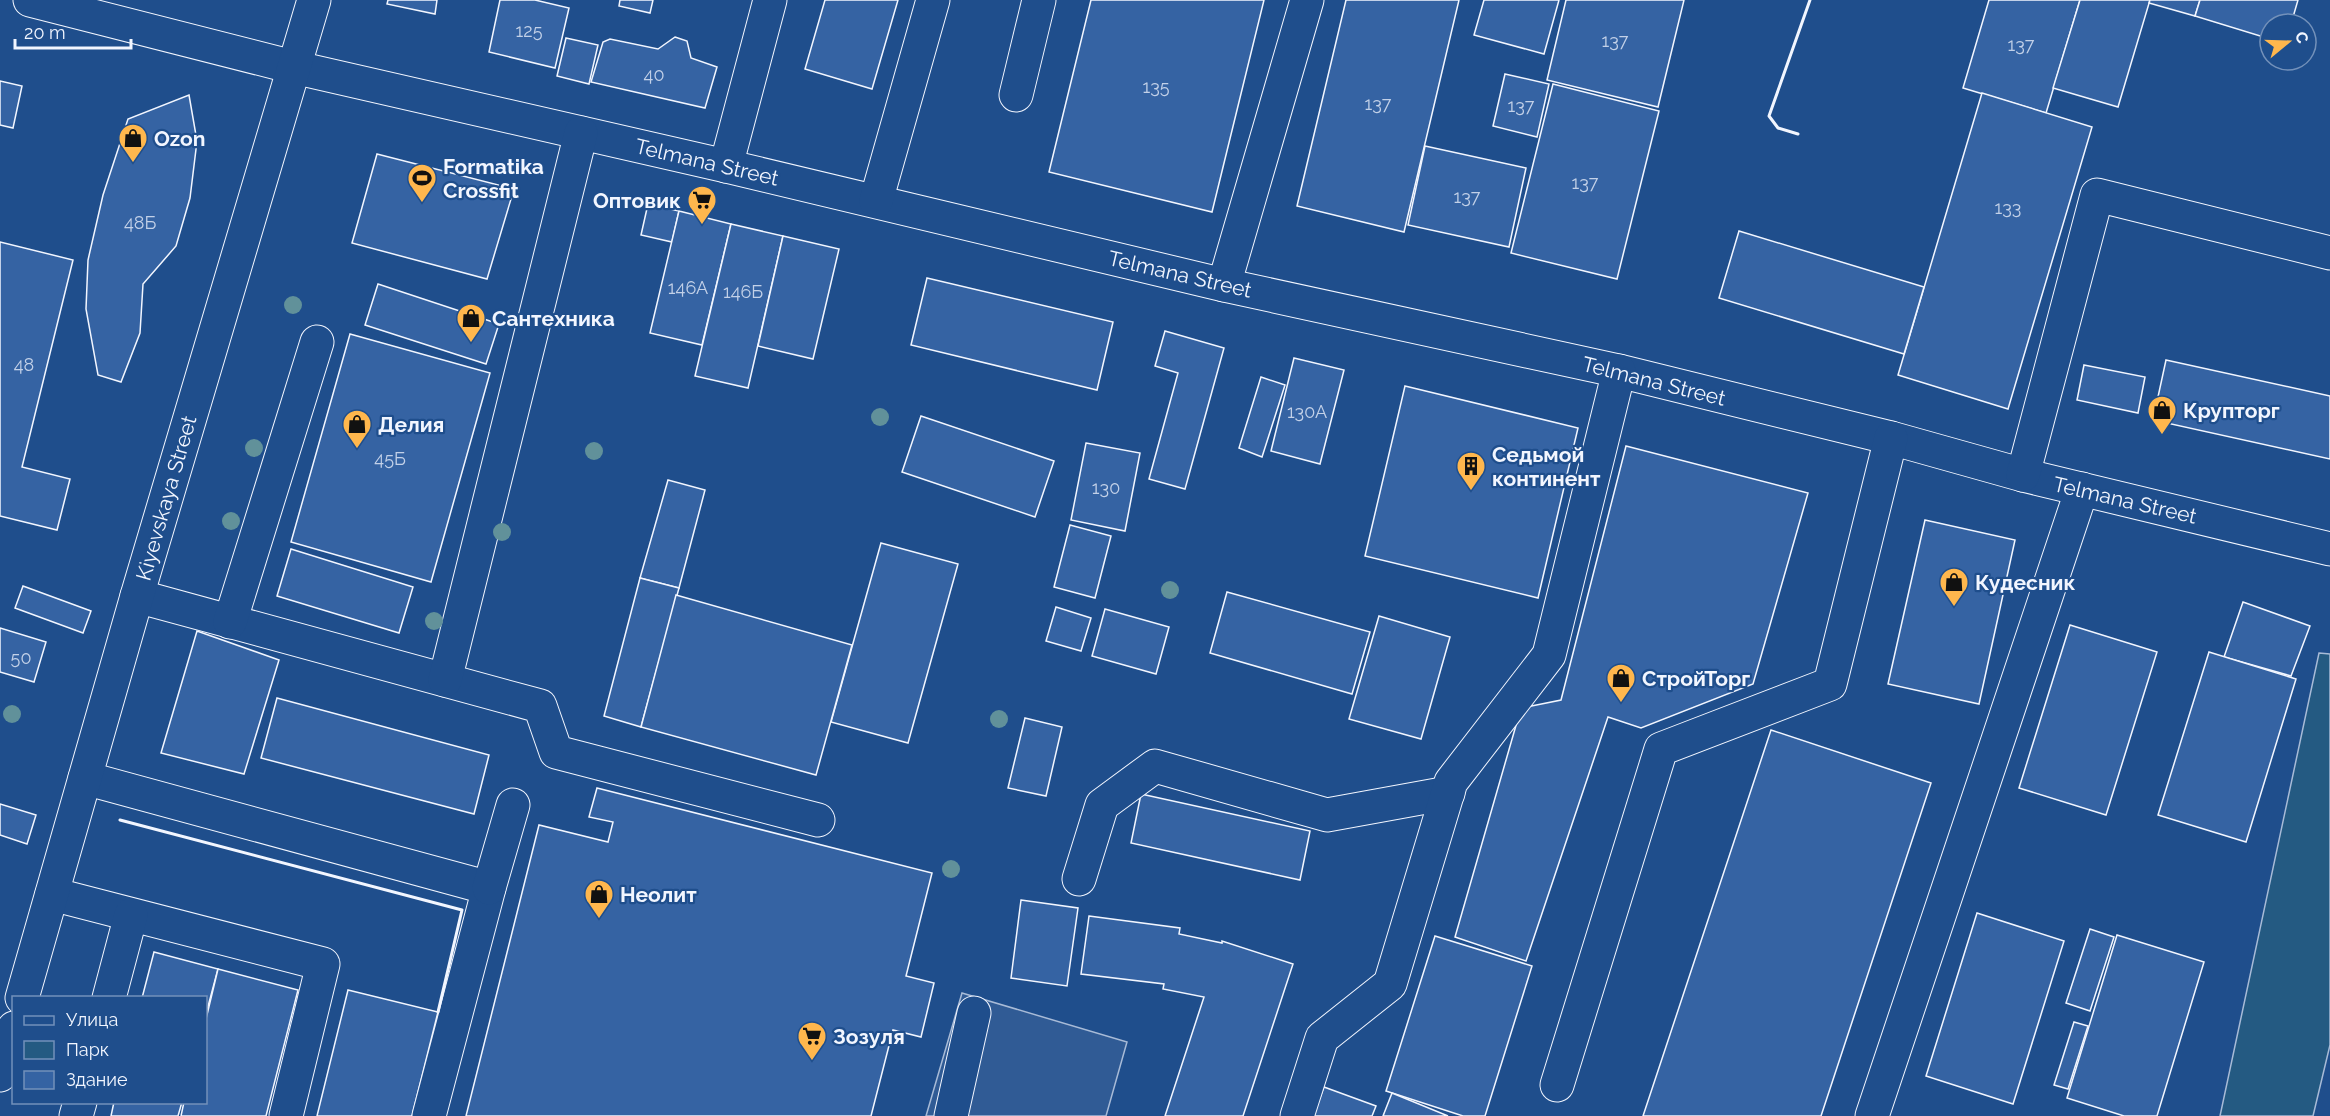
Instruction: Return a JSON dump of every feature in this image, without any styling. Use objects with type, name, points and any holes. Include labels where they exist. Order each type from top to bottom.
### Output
[{"type":"street","name":"Telmana Street","points":[[30,0],[293,67],[876,201],[1224,285],[1619,371],[1891,438],[2023,475],[2330,549]]},
{"type":"street","name":"Kiyevskaya Street","points":[[23,996],[137,596],[314,0]]},
{"type":"street","points":[[726,166],[770,0]]},
{"type":"street","points":[[876,201],[933,0]]},
{"type":"street","points":[[1016,95],[1039,0]]},
{"type":"street","points":[[1224,285],[1307,0]]},
{"type":"street","points":[[445,680],[581,133]]},
{"type":"street","points":[[2023,475],[2097,195],[2330,253]]},
{"type":"street","points":[[230,622],[317,342]]},
{"type":"street","points":[[1297,1116],[1322,1038],[1390,984],[1451,782],[1549,655],[1619,371]]},
{"type":"street","points":[[1557,1085],[1661,749],[1830,684],[1891,438]]},
{"type":"street","points":[[1872,1116],[2082,489]]},
{"type":"street","points":[[137,596],[540,706],[556,752],[818,820]]},
{"type":"street","points":[[1079,879],[1102,805],[1155,766],[1327,815],[1448,793]]},
{"type":"street","points":[[85,778],[489,888]]},
{"type":"street","points":[[429,1116],[513,805]]},
{"type":"street","points":[[52,894],[323,964],[286,1116]]},
{"type":"street","points":[[110,996],[131,915]]},
{"type":"street","points":[[951,1116],[974,1013]]},
{"type":"street","points":[[0,1075],[12,1035]]},
{"type":"green space","points":[[2319,653],[2330,654],[2330,1045],[2313,1116],[2220,1116]]},
{"type":"shaded area","points":[[962,993],[1127,1042],[1106,1116],[926,1116]]},
{"type":"building","points":[[388,0],[437,0],[435,14],[387,4]]},
{"type":"building","points":[[500,0],[535,0],[569,8],[555,68],[489,52]]},
{"type":"building","points":[[620,0],[653,0],[650,13],[619,6]]},
{"type":"building","points":[[825,0],[898,0],[872,89],[805,69]]},
{"type":"building","points":[[1091,0],[1264,0],[1212,212],[1049,172]]},
{"type":"building","points":[[1346,0],[1459,0],[1404,232],[1297,206]]},
{"type":"building","points":[[1484,0],[1559,0],[1544,54],[1474,35]]},
{"type":"building","points":[[1566,0],[1684,0],[1658,107],[1547,80]]},
{"type":"building","points":[[1989,0],[2080,0],[2046,113],[1963,88]]},
{"type":"building","points":[[2080,0],[2150,0],[2118,107],[2053,88]]},
{"type":"building","points":[[2150,0],[2200,0],[2195,16],[2149,3]]},
{"type":"building","points":[[2200,0],[2298,0],[2294,12],[2258,12],[2258,35],[2195,16]]},
{"type":"building","points":[[675,37],[687,41],[691,58],[717,67],[705,108],[591,82],[603,42],[610,39],[658,49]]},
{"type":"building","points":[[566,38],[598,45],[589,84],[557,76]]},
{"type":"building","points":[[1505,74],[1549,84],[1537,137],[1493,126]]},
{"type":"building","points":[[0,81],[22,86],[13,128],[0,125]]},
{"type":"building","points":[[1553,84],[1659,111],[1617,279],[1511,253]]},
{"type":"building","points":[[1982,93],[2092,127],[2008,409],[1898,375]]},
{"type":"building","points":[[189,95],[197,141],[190,198],[176,246],[143,284],[140,333],[121,382],[98,375],[86,309],[88,260],[103,195],[128,119]]},
{"type":"building","points":[[1425,146],[1526,168],[1509,247],[1408,225]]},
{"type":"building","points":[[377,154],[514,189],[487,279],[352,243]]},
{"type":"building","points":[[648,204],[679,211],[672,242],[641,235]]},
{"type":"building","points":[[679,211],[731,224],[702,345],[650,333]]},
{"type":"building","points":[[731,224],[783,236],[748,388],[695,376]]},
{"type":"building","points":[[1739,231],[1924,287],[1904,354],[1719,298]]},
{"type":"building","points":[[783,236],[839,249],[813,359],[758,346]]},
{"type":"building","points":[[0,242],[73,260],[22,467],[70,479],[57,530],[0,516]]},
{"type":"building","points":[[927,278],[1113,322],[1097,390],[911,345]]},
{"type":"building","points":[[378,284],[499,324],[486,364],[365,325]]},
{"type":"building","points":[[1165,331],[1224,348],[1185,489],[1149,479],[1178,373],[1155,366]]},
{"type":"building","points":[[350,334],[490,373],[431,582],[291,542]]},
{"type":"building","points":[[1294,358],[1344,370],[1320,464],[1271,451]]},
{"type":"building","points":[[2166,360],[2330,396],[2330,459],[2153,420]]},
{"type":"building","points":[[2084,365],[2145,377],[2138,413],[2077,400]]},
{"type":"building","points":[[1261,377],[1285,385],[1262,457],[1239,448]]},
{"type":"building","name":"Седьмой континент","points":[[1405,386],[1578,428],[1538,598],[1365,556]]},
{"type":"building","points":[[921,416],[1054,461],[1035,517],[902,472]]},
{"type":"building","points":[[1086,443],[1140,453],[1125,531],[1071,520]]},
{"type":"building","name":"СтройТорг","points":[[1626,446],[1808,493],[1753,684],[1641,728],[1608,717],[1526,961],[1455,937],[1521,708],[1561,700]]},
{"type":"building","points":[[668,480],[705,490],[679,588],[640,578]]},
{"type":"building","points":[[1925,520],[2015,540],[1979,704],[1888,684]]},
{"type":"building","points":[[1070,525],[1111,536],[1095,598],[1054,587]]},
{"type":"building","points":[[881,543],[958,564],[908,743],[831,722]]},
{"type":"building","points":[[291,549],[413,587],[399,633],[277,596]]},
{"type":"building","points":[[640,578],[679,588],[641,727],[604,716]]},
{"type":"building","points":[[23,586],[91,611],[83,633],[15,608]]},
{"type":"building","points":[[1227,592],[1370,632],[1352,694],[1210,653]]},
{"type":"building","points":[[676,595],[852,645],[816,775],[641,727]]},
{"type":"building","points":[[2243,602],[2310,626],[2291,676],[2224,657]]},
{"type":"building","points":[[1056,607],[1091,618],[1081,651],[1046,641]]},
{"type":"building","points":[[1105,609],[1169,627],[1156,674],[1092,656]]},
{"type":"building","points":[[1379,616],[1450,637],[1421,739],[1349,719]]},
{"type":"building","points":[[2070,625],[2157,652],[2106,815],[2019,788]]},
{"type":"building","points":[[0,628],[46,642],[34,682],[0,672]]},
{"type":"building","points":[[197,631],[279,660],[244,774],[161,753]]},
{"type":"building","points":[[2209,652],[2296,679],[2246,842],[2158,815]]},
{"type":"building","points":[[277,698],[489,755],[474,814],[261,758]]},
{"type":"building","points":[[1025,718],[1062,727],[1046,796],[1008,788]]},
{"type":"building","points":[[1771,730],[1931,783],[1821,1116],[1643,1116]]},
{"type":"building","points":[[597,788],[932,873],[906,976],[934,983],[921,1037],[893,1030],[871,1116],[466,1116],[539,825],[608,842],[613,822],[589,817]]},
{"type":"building","points":[[1141,794],[1310,831],[1300,880],[1131,843]]},
{"type":"building","points":[[0,804],[36,815],[27,844],[0,835]]},
{"type":"building","points":[[1021,900],[1078,908],[1067,986],[1011,978]]},
{"type":"building","points":[[1977,913],[2064,941],[2013,1104],[1926,1076]]},
{"type":"building","points":[[1089,916],[1180,928],[1179,934],[1222,943],[1222,941],[1293,964],[1243,1116],[1165,1116],[1204,997],[1163,989],[1164,984],[1081,974]]},
{"type":"building","points":[[2090,929],[2114,937],[2090,1011],[2066,1003]]},
{"type":"building","points":[[2117,935],[2204,962],[2157,1116],[2124,1116],[2067,1098]]},
{"type":"building","points":[[1435,936],[1532,966],[1485,1116],[1463,1116],[1386,1091]]},
{"type":"building","points":[[154,952],[218,969],[207,1010],[207,996],[143,996]]},
{"type":"building","points":[[218,969],[298,990],[266,1116],[181,1116],[184,1104],[207,1104],[207,1015]]},
{"type":"building","points":[[348,990],[438,1012],[412,1116],[317,1116]]},
{"type":"building","points":[[2074,1022],[2088,1026],[2068,1089],[2054,1085]]},
{"type":"building","points":[[1324,1087],[1376,1106],[1372,1116],[1313,1116]]},
{"type":"building","points":[[1392,1093],[1448,1116],[1383,1116]]},
{"type":"building","points":[[114,1104],[181,1104],[178,1116],[111,1116]]},
{"type":"wall","points":[[1798,134],[1778,128],[1769,116],[1810,0]]},
{"type":"wall","points":[[120,820],[462,910],[438,1012]]},
{"type":"place","name":"Ozon","points":[[133,164]]},
{"type":"place","name":"Formatika Crossfit","points":[[422,204]]},
{"type":"place","name":"Оптовик","points":[[702,226]]},
{"type":"place","name":"Сантехника","points":[[471,344]]},
{"type":"place","name":"Крупторг","points":[[2162,436]]},
{"type":"place","name":"Делия","points":[[357,450]]},
{"type":"place","name":"Седьмой континент","points":[[1471,492]]},
{"type":"place","name":"Кудесник","points":[[1954,608]]},
{"type":"place","name":"СтройТорг","points":[[1621,704]]},
{"type":"place","name":"Неолит","points":[[599,920]]},
{"type":"place","name":"Зозуля","points":[[812,1062]]}]
